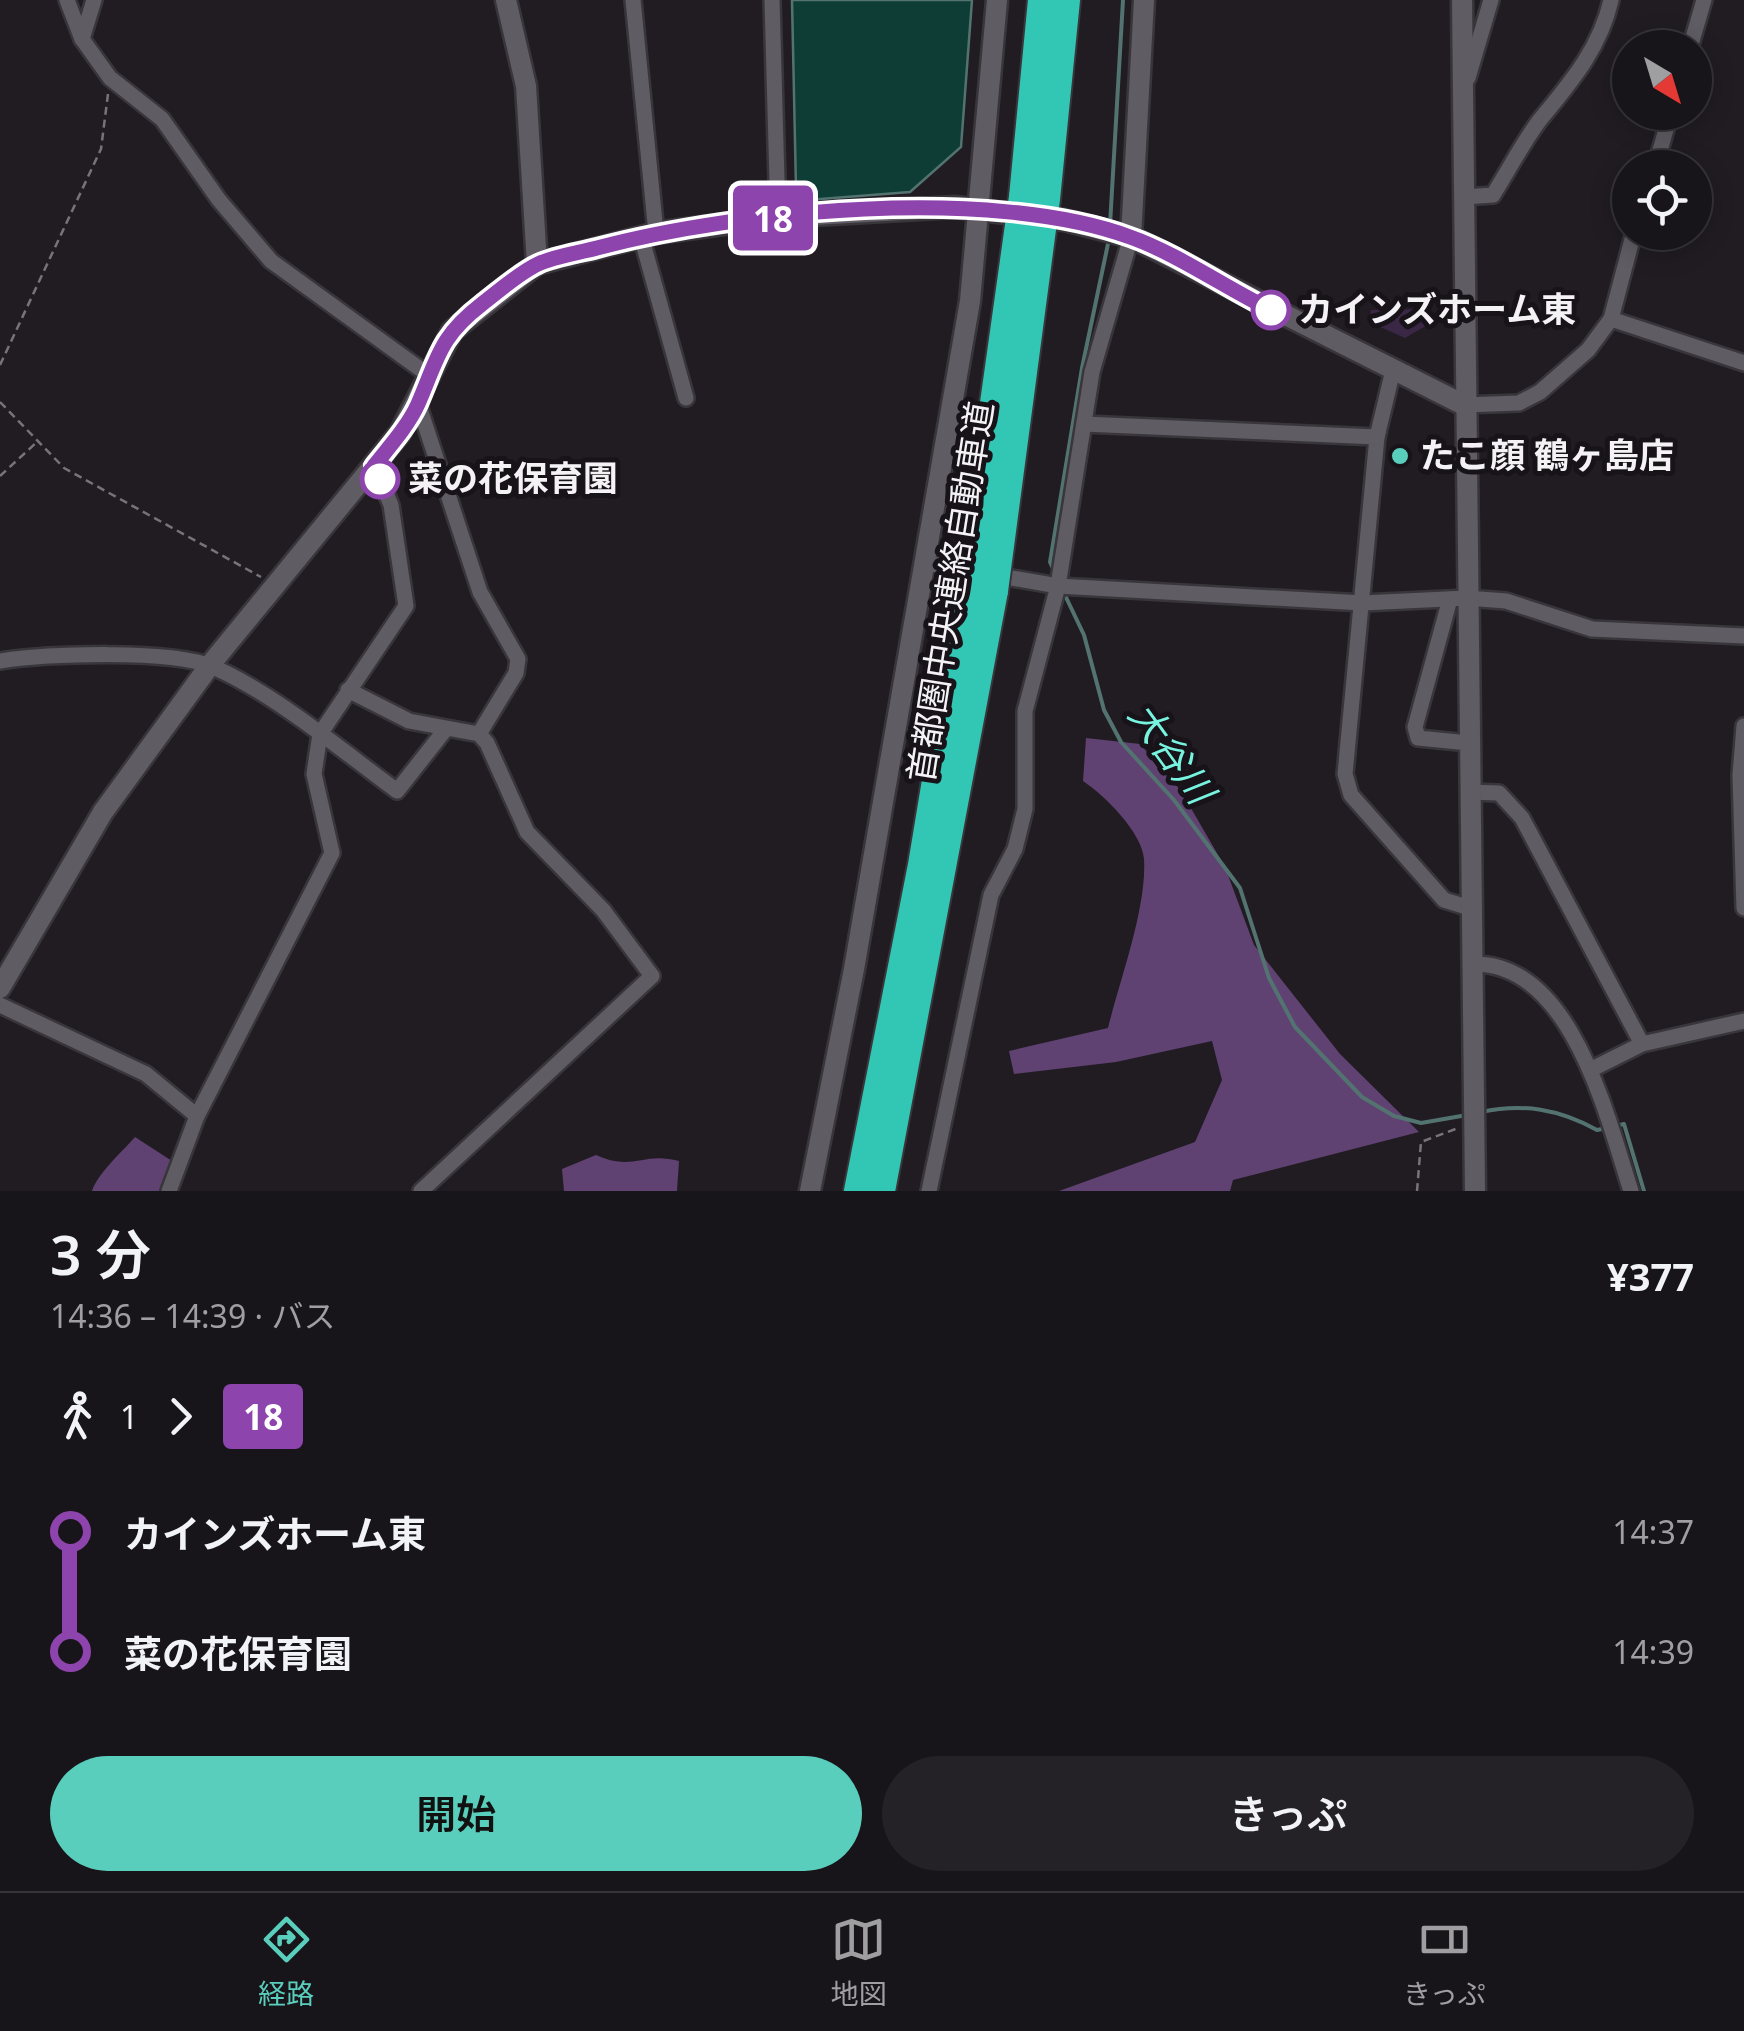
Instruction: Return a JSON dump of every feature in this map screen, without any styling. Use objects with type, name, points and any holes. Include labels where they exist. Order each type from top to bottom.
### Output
[{"type":"highway","name":"首都圏中央連絡自動車道","points":[[1034,198],[1042,0]]},
{"type":"highway","name":"首都圏中央連絡自動車道","points":[[881,1191],[981,590],[1034,198],[1066,0]]},
{"type":"highway","name":"首都圏中央連絡自動車道","points":[[858,1191],[981,590]]},
{"type":"street","points":[[67,0],[82,39],[110,78],[162,119],[219,200],[271,261],[426,374]]},
{"type":"street","points":[[82,39],[94,0]]},
{"type":"street","points":[[506,0],[526,86],[537,264]]},
{"type":"street","points":[[633,0],[648,235],[686,398]]},
{"type":"street","points":[[772,0],[778,217]]},
{"type":"street","points":[[810,1191],[926,563],[970,301],[996,0]]},
{"type":"street","points":[[930,1191],[991,894],[1015,850],[1026,809],[1025,711],[1058,586],[1092,372],[1132,237],[1144,0]]},
{"type":"street","points":[[1462,0],[1464,405],[1459,598],[1468,743],[1476,1191]]},
{"type":"street","points":[[1464,91],[1492,0]]},
{"type":"street","points":[[1464,197],[1493,195],[1537,124],[1584,66],[1606,24],[1611,0]]},
{"type":"street","points":[[1695,30],[1704,0]]},
{"type":"street","points":[[0,988],[103,812],[210,665],[374,466],[418,403],[426,374],[452,331],[537,264],[648,235],[778,217],[977,209],[1064,220],[1132,237],[1464,405],[1520,404],[1540,392],[1588,350],[1610,319],[1629,250]]},
{"type":"street","points":[[1610,319],[1744,364]]},
{"type":"street","points":[[1392,370],[1377,437],[1345,774],[1351,795],[1444,900],[1470,908]]},
{"type":"street","points":[[418,403],[480,592],[518,659],[516,674],[479,734]]},
{"type":"street","points":[[1084,424],[1377,437]]},
{"type":"street","points":[[169,1191],[197,1116],[332,853],[314,774],[320,734],[406,606],[391,504],[374,466]]},
{"type":"street","points":[[926,563],[1058,586],[1364,603],[1459,598],[1506,602],[1592,630],[1744,636]]},
{"type":"street","points":[[1459,598],[1415,727],[1418,738],[1468,743]]},
{"type":"street","points":[[0,661],[34,656],[149,658],[210,665],[320,734],[397,792],[445,730]]},
{"type":"street","points":[[348,690],[409,721],[479,734],[487,743],[527,832],[603,910],[652,976],[421,1191]]},
{"type":"street","points":[[1744,726],[1740,775],[1744,908]]},
{"type":"street","points":[[1469,792],[1499,794],[1522,818],[1642,1044]]},
{"type":"street","points":[[1471,964],[1496,963],[1522,976],[1568,1028],[1592,1068],[1631,1191]]},
{"type":"street","points":[[0,1006],[146,1074],[197,1116]]},
{"type":"street","points":[[1592,1068],[1642,1044],[1744,1021]]},
{"type":"path","points":[[0,365],[101,149],[110,78]]},
{"type":"path","points":[[0,402],[64,468],[276,585]]},
{"type":"path","points":[[0,476],[38,441]]},
{"type":"path","points":[[1417,1191],[1420,1142],[1428,1135],[1474,1125]]},
{"type":"shaded area","points":[[792,0],[972,0],[961,147],[910,192],[808,200],[796,188]]},
{"type":"shaded area","points":[[1428,309],[1429,324],[1405,338],[1369,322],[1371,310]]},
{"type":"shaded area","points":[[1086,738],[1140,744],[1181,791],[1225,867],[1254,945],[1340,1054],[1419,1132],[1233,1180],[1230,1191],[1059,1191],[1195,1142],[1222,1080],[1212,1041],[1116,1062],[1014,1074],[1009,1051],[1108,1028],[1137,921],[1144,878],[1142,848],[1121,815],[1083,781]]},
{"type":"shaded area","points":[[135,1137],[172,1161],[161,1191],[92,1191],[105,1170]]},
{"type":"shaded area","points":[[596,1155],[620,1162],[656,1158],[679,1161],[677,1191],[564,1191],[562,1169]]},
{"type":"waterway","name":"大谷川","points":[[1110,225],[1123,0]]},
{"type":"waterway","name":"大谷川","points":[[1055,573],[1050,562],[1082,368],[1109,239]]},
{"type":"waterway","name":"大谷川","points":[[1063,591],[1084,635],[1104,710],[1121,742],[1174,800],[1240,888],[1269,978],[1295,1027],[1362,1097],[1394,1116],[1421,1123],[1467,1115]]},
{"type":"waterway","name":"大谷川","points":[[1481,1112],[1540,1110],[1597,1130],[1607,1128]]},
{"type":"waterway","name":"大谷川","points":[[1616,1126],[1624,1124],[1644,1191]]},
{"type":"bus line","name":"18","points":[[380,479],[374,466],[418,403],[426,374],[452,331],[481,304],[537,264],[640,236],[778,217],[955,207],[1006,212],[1064,220],[1132,237],[1271,310]]},
{"type":"place","name":"カインズホーム東","points":[[1271,310]]},
{"type":"place","name":"たこ顔 鶴ヶ島店","points":[[1400,456]]},
{"type":"place","name":"菜の花保育園","points":[[380,479]]}]
